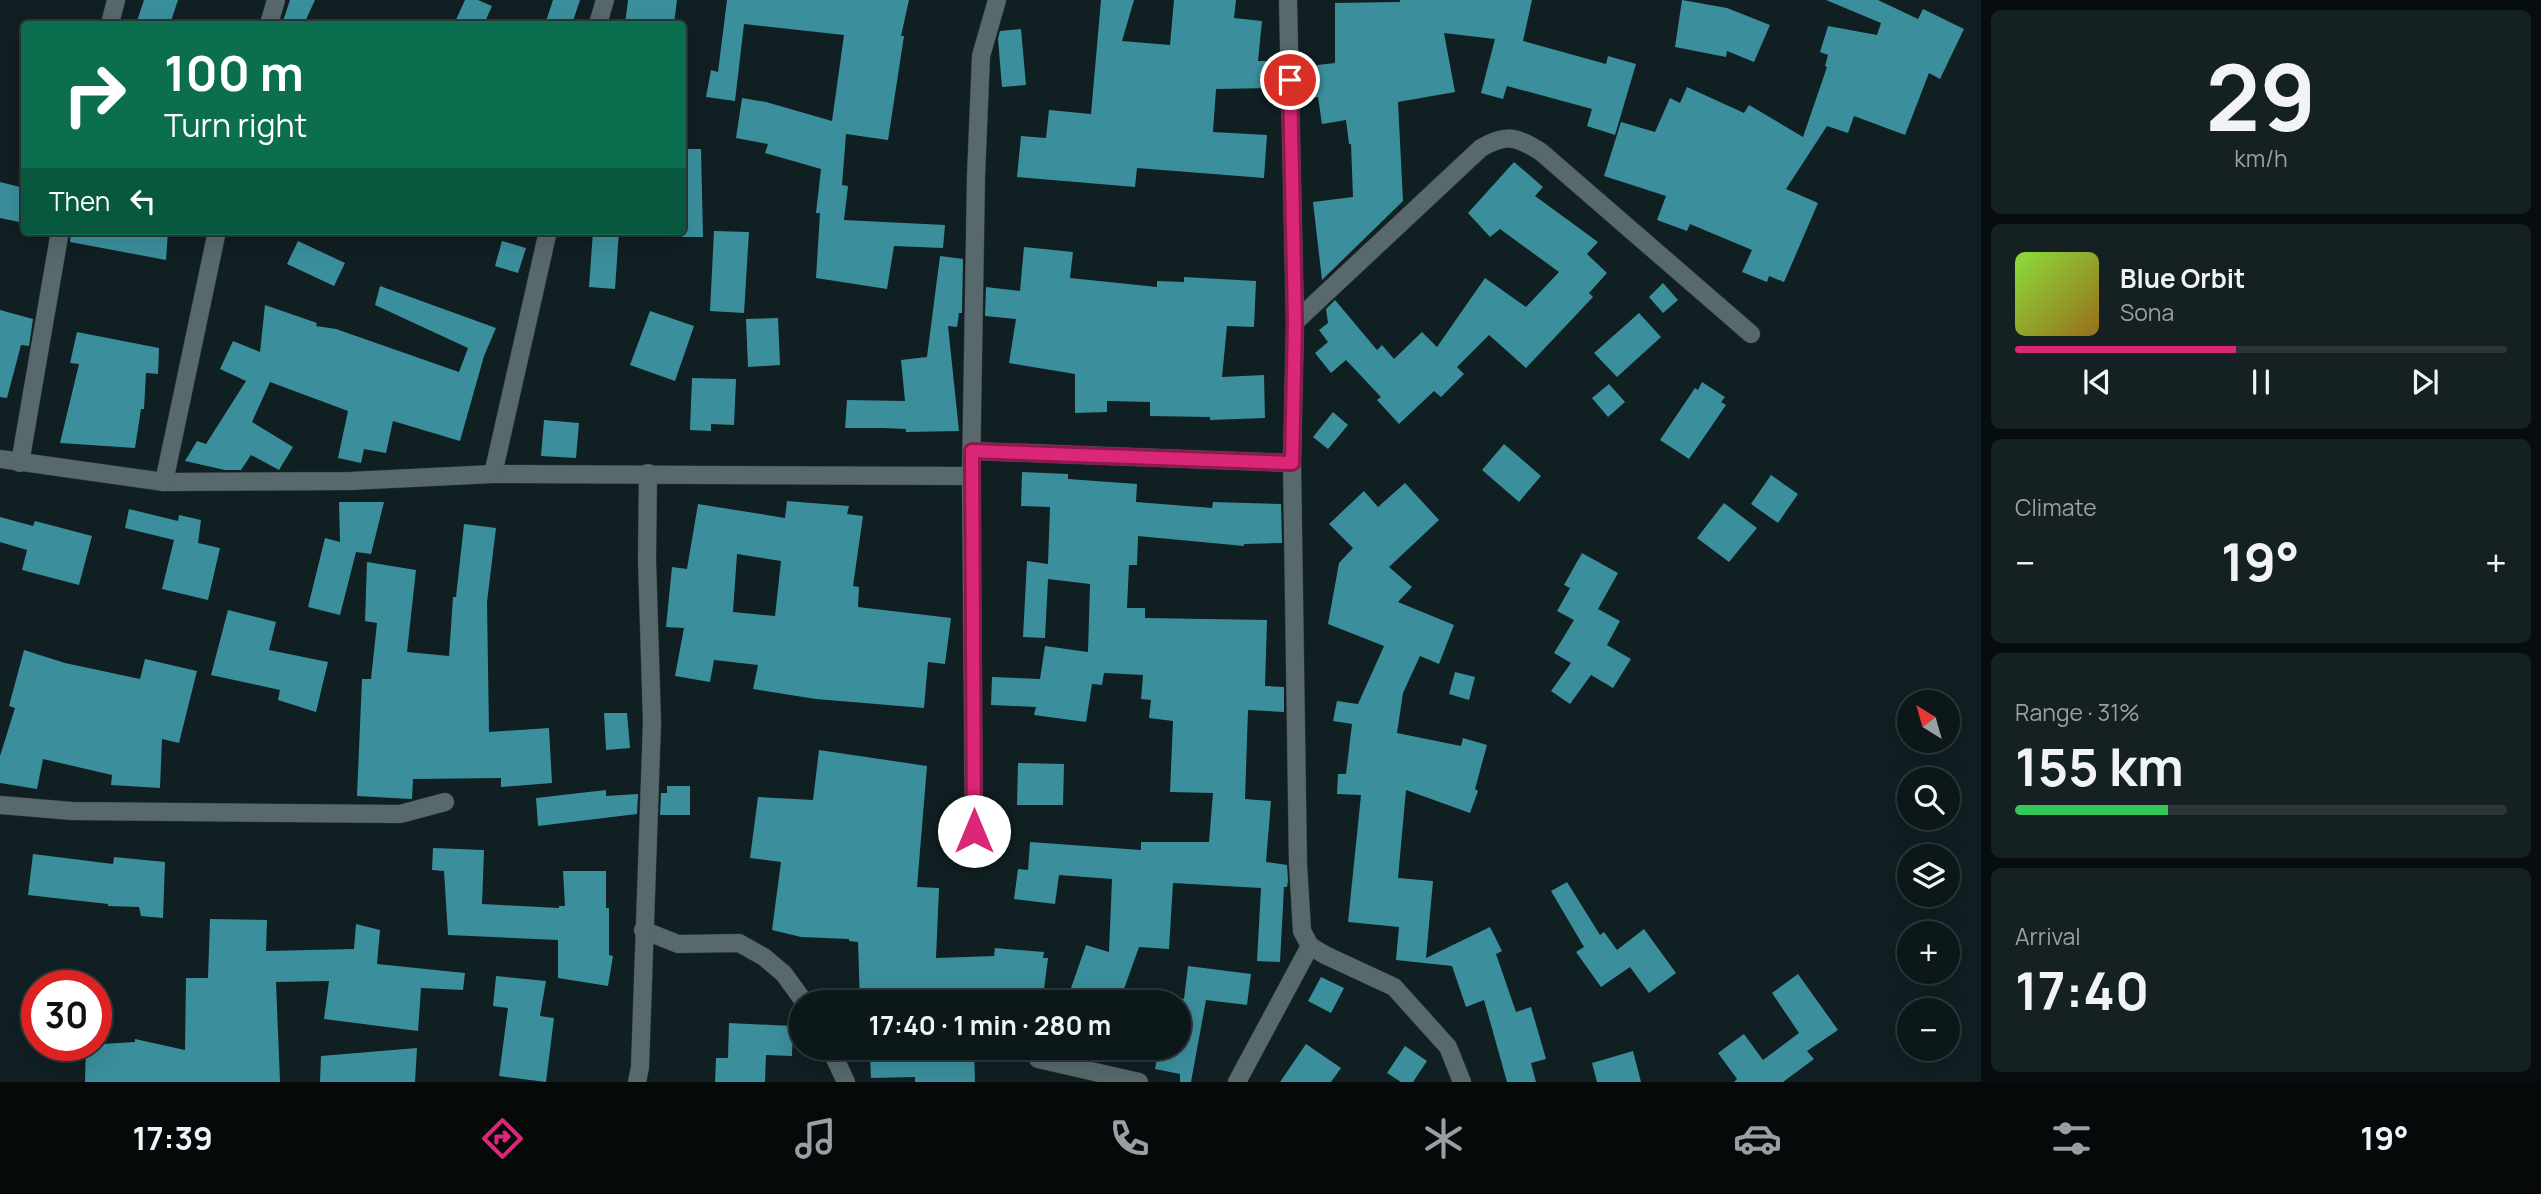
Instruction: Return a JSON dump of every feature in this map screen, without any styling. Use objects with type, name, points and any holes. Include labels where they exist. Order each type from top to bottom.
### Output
[{"type":"street","points":[[111,21],[116,0]]},
{"type":"street","points":[[270,21],[276,0]]},
{"type":"street","points":[[599,21],[605,0]]},
{"type":"street","points":[[974,831],[971,476],[976,176],[981,56],[997,0]]},
{"type":"street","points":[[1288,0],[1295,322],[1292,463],[1298,863],[1302,931],[1310,946],[1394,987],[1448,1047],[1462,1082]]},
{"type":"street","points":[[1295,322],[1481,148],[1496,139],[1511,137],[1541,152],[1751,334]]},
{"type":"street","points":[[20,463],[59,235]]},
{"type":"street","points":[[164,482],[216,235]]},
{"type":"street","points":[[493,474],[547,235]]},
{"type":"street","points":[[972,451],[1292,463]]},
{"type":"street","points":[[0,459],[164,482],[350,481],[493,474],[971,476]]},
{"type":"street","points":[[637,1082],[640,1067],[652,722],[647,560],[648,473]]},
{"type":"street","points":[[0,805],[72,811],[400,814],[445,802]]},
{"type":"street","points":[[643,930],[678,944],[739,943],[764,957],[784,974],[795,990]]},
{"type":"street","points":[[1237,1082],[1310,946]]},
{"type":"street","points":[[836,1060],[846,1082]]},
{"type":"street","points":[[1042,1060],[1139,1082]]},
{"type":"building","points":[[144,0],[178,0],[171,21],[137,21]]},
{"type":"building","points":[[290,0],[315,0],[305,21],[283,21]]},
{"type":"building","points":[[465,0],[478,0],[492,6],[485,21],[455,21]]},
{"type":"building","points":[[553,0],[580,0],[573,21],[546,21]]},
{"type":"building","points":[[628,0],[677,0],[674,21],[625,21]]},
{"type":"building","points":[[727,0],[909,0],[901,36],[904,36],[888,140],[846,134],[842,185],[848,186],[844,220],[945,225],[943,248],[894,246],[887,289],[816,278],[820,213],[816,213],[821,169],[765,153],[768,144],[736,138],[742,98],[832,121],[844,35],[744,24],[735,101],[706,97],[711,70],[718,72]]},
{"type":"building","points":[[1101,0],[1134,0],[1122,41],[1170,45],[1174,0],[1236,0],[1234,18],[1262,21],[1258,61],[1272,61],[1273,70],[1278,69],[1279,88],[1216,89],[1213,132],[1267,135],[1264,178],[1137,168],[1135,187],[1017,177],[1021,136],[1046,138],[1049,110],[1091,114]]},
{"type":"building","points":[[1532,0],[1523,41],[1606,64],[1608,56],[1636,64],[1615,135],[1587,126],[1592,109],[1507,86],[1503,99],[1481,93],[1495,39],[1444,33],[1455,92],[1398,102],[1403,201],[1322,280],[1313,202],[1353,197],[1351,144],[1346,120],[1322,124],[1318,97],[1310,98],[1309,87],[1301,88],[1301,67],[1335,63],[1335,3]]},
{"type":"building","points":[[1682,0],[1727,8],[1770,25],[1754,62],[1727,51],[1726,57],[1675,47]]},
{"type":"building","points":[[1826,0],[1878,0],[1918,19],[1923,9],[1964,29],[1940,79],[1929,73],[1905,135],[1854,116],[1848,133],[1827,126],[1786,189],[1818,203],[1784,282],[1769,276],[1767,282],[1742,272],[1752,250],[1690,224],[1687,231],[1657,220],[1666,196],[1604,176],[1621,122],[1655,132],[1670,98],[1680,103],[1687,87],[1744,113],[1749,105],[1803,137],[1827,67],[1828,55],[1820,52],[1828,26],[1877,35],[1881,23]]},
{"type":"building","points":[[1021,29],[1026,85],[1002,87],[998,39],[1000,31]]},
{"type":"building","points":[[686,149],[701,149],[703,237],[682,237],[686,235]]},
{"type":"building","points":[[1514,162],[1543,187],[1535,196],[1598,242],[1587,254],[1607,273],[1589,293],[1593,297],[1526,368],[1489,335],[1457,367],[1464,374],[1441,397],[1434,391],[1399,424],[1377,400],[1381,397],[1346,360],[1331,373],[1315,353],[1328,342],[1319,330],[1328,323],[1326,309],[1335,300],[1377,350],[1382,345],[1394,359],[1422,332],[1437,347],[1485,278],[1526,307],[1559,272],[1500,229],[1490,237],[1468,213]]},
{"type":"building","points":[[0,182],[21,187],[21,222],[0,218]]},
{"type":"building","points":[[714,231],[749,232],[744,313],[710,311]]},
{"type":"building","points":[[71,235],[168,235],[166,260],[70,242]]},
{"type":"building","points":[[593,235],[619,235],[615,289],[589,287]]},
{"type":"building","points":[[298,241],[345,263],[334,286],[287,264]]},
{"type":"building","points":[[502,241],[526,248],[518,273],[495,266]]},
{"type":"building","points":[[1024,247],[1073,252],[1070,278],[1157,287],[1157,281],[1184,282],[1184,277],[1256,281],[1254,327],[1227,326],[1222,377],[1264,375],[1265,418],[1210,420],[1210,417],[1150,416],[1150,402],[1107,401],[1107,412],[1075,413],[1075,374],[1009,363],[1016,319],[985,316],[986,287],[1020,291]]},
{"type":"building","points":[[940,256],[963,259],[962,313],[959,313],[957,327],[948,326],[959,431],[906,432],[906,429],[845,428],[847,400],[905,401],[901,360],[927,357]]},
{"type":"building","points":[[1663,283],[1678,300],[1663,313],[1649,297]]},
{"type":"building","points":[[380,286],[496,328],[484,356],[460,441],[393,421],[386,453],[364,449],[361,463],[338,458],[348,411],[270,382],[252,422],[293,447],[279,470],[251,455],[241,470],[225,470],[185,461],[197,441],[206,444],[246,381],[220,369],[233,341],[260,352],[265,305],[317,323],[316,326],[336,329],[459,372],[468,348],[375,305]]},
{"type":"building","points":[[0,310],[33,319],[29,346],[21,345],[7,398],[0,397]]},
{"type":"building","points":[[650,311],[694,326],[675,381],[630,365]]},
{"type":"building","points":[[1639,313],[1661,337],[1617,377],[1594,353]]},
{"type":"building","points":[[778,318],[780,365],[748,367],[746,319]]},
{"type":"building","points":[[77,332],[159,348],[158,374],[146,373],[144,409],[141,409],[135,448],[60,443],[79,364],[70,363]]},
{"type":"building","points":[[692,378],[736,379],[734,425],[711,424],[711,431],[690,430]]},
{"type":"building","points":[[1702,382],[1725,397],[1721,402],[1726,405],[1689,459],[1660,440],[1695,388],[1698,390]]},
{"type":"building","points":[[1609,384],[1625,402],[1608,417],[1592,398]]},
{"type":"building","points":[[1333,412],[1348,425],[1328,449],[1313,437]]},
{"type":"building","points":[[544,420],[579,423],[576,458],[541,456]]},
{"type":"building","points":[[1504,444],[1541,476],[1519,502],[1482,470]]},
{"type":"building","points":[[1022,472],[1068,474],[1068,479],[1137,484],[1136,502],[1212,508],[1213,502],[1281,504],[1282,543],[1244,546],[1138,536],[1137,565],[1129,565],[1127,608],[1145,608],[1145,618],[1267,620],[1265,686],[1284,687],[1284,712],[1248,710],[1245,799],[1271,801],[1266,862],[1287,865],[1288,881],[1287,887],[1284,887],[1280,962],[1257,961],[1261,888],[1173,883],[1169,949],[1139,947],[1124,990],[1070,990],[1086,945],[1109,952],[1112,879],[1059,875],[1055,904],[1014,899],[1018,869],[1028,870],[1030,842],[1141,850],[1141,842],[1209,842],[1213,793],[1170,792],[1173,721],[1149,718],[1151,700],[1141,699],[1143,675],[1104,673],[1102,685],[1092,684],[1086,722],[1034,715],[1036,707],[991,705],[992,677],[1040,679],[1045,646],[1088,652],[1090,584],[1048,579],[1045,638],[1023,637],[1027,561],[1048,564],[1050,507],[1021,506]]},
{"type":"building","points":[[1771,475],[1798,494],[1778,523],[1751,504]]},
{"type":"building","points":[[1405,483],[1439,520],[1389,567],[1412,587],[1398,602],[1454,625],[1439,664],[1420,656],[1403,693],[1397,733],[1461,746],[1463,738],[1487,745],[1475,789],[1478,791],[1470,813],[1406,790],[1398,878],[1433,881],[1426,958],[1490,927],[1502,951],[1496,954],[1516,1012],[1531,1007],[1546,1059],[1531,1063],[1536,1082],[1507,1082],[1484,1000],[1466,1007],[1452,966],[1396,960],[1399,927],[1348,922],[1361,795],[1337,794],[1338,774],[1346,774],[1352,724],[1333,721],[1337,701],[1358,704],[1384,646],[1328,624],[1339,563],[1353,548],[1329,524],[1364,491],[1378,507]]},
{"type":"building","points":[[787,501],[849,506],[847,514],[863,516],[853,586],[859,587],[858,607],[951,618],[945,664],[928,662],[924,708],[816,699],[753,689],[758,665],[714,660],[710,682],[675,676],[684,628],[666,627],[672,567],[687,569],[698,504],[785,518]],"holes":[[[737,554],[781,561],[775,616],[733,612]]]},
{"type":"building","points":[[339,502],[384,502],[371,554],[356,552],[340,615],[308,607],[325,538],[340,542]]},
{"type":"building","points":[[1724,503],[1757,528],[1729,562],[1697,538]]},
{"type":"building","points":[[129,509],[178,521],[179,515],[201,520],[198,543],[220,548],[208,600],[162,589],[174,540],[125,528]]},
{"type":"building","points":[[0,517],[33,526],[35,521],[92,536],[79,585],[22,570],[27,550],[0,542]]},
{"type":"building","points":[[464,524],[496,528],[487,602],[489,732],[549,728],[552,783],[501,787],[501,778],[413,779],[412,799],[357,796],[362,679],[371,679],[377,623],[365,621],[367,562],[416,570],[407,652],[449,656],[453,597],[456,597]]},
{"type":"building","points":[[1582,553],[1618,573],[1598,609],[1620,621],[1607,645],[1631,659],[1613,688],[1591,675],[1570,704],[1551,691],[1571,663],[1554,653],[1574,620],[1557,611],[1570,588],[1564,585]]},
{"type":"building","points":[[228,610],[276,622],[269,650],[328,662],[316,712],[278,700],[280,690],[211,675]]},
{"type":"building","points":[[24,650],[65,663],[140,679],[145,659],[197,671],[179,743],[162,739],[160,788],[111,785],[112,775],[43,759],[37,789],[0,783],[0,756],[15,708],[9,706]]},
{"type":"building","points":[[1455,672],[1475,677],[1469,700],[1449,694]]},
{"type":"building","points":[[604,713],[627,713],[630,748],[606,750]]},
{"type":"building","points":[[819,750],[927,766],[917,887],[939,888],[936,958],[994,956],[995,948],[1044,952],[1043,958],[1048,958],[1044,990],[860,990],[858,942],[849,939],[801,937],[772,930],[781,862],[750,858],[758,797],[813,800]]},
{"type":"building","points":[[1018,763],[1064,764],[1063,805],[1017,805]]},
{"type":"building","points":[[667,786],[690,786],[690,815],[660,815],[661,793],[667,793]]},
{"type":"building","points":[[606,790],[606,796],[638,794],[637,814],[538,826],[536,798]]},
{"type":"building","points":[[433,848],[484,850],[482,904],[559,908],[565,906],[563,871],[606,871],[609,955],[613,956],[608,986],[558,978],[558,940],[448,935],[444,871],[432,870]]},
{"type":"building","points":[[33,854],[113,864],[114,857],[165,862],[163,918],[141,916],[139,907],[108,906],[28,895]]},
{"type":"building","points":[[1567,882],[1600,935],[1604,932],[1617,950],[1644,929],[1676,973],[1649,993],[1630,967],[1601,987],[1576,952],[1584,947],[1551,891]]},
{"type":"building","points":[[210,919],[267,920],[266,951],[354,949],[356,924],[380,930],[377,964],[465,973],[463,990],[421,988],[418,1031],[324,1019],[329,981],[276,982],[280,1082],[85,1082],[86,1061],[112,1061],[112,1043],[135,1042],[135,1039],[185,1050],[186,978],[208,978]]},
{"type":"building","points":[[1188,966],[1251,974],[1247,1005],[1206,1000],[1191,1082],[1180,1082],[1180,1074],[1155,1069],[1157,1060],[1191,1060],[1191,990],[1185,990]]},
{"type":"building","points":[[1798,974],[1838,1030],[1807,1051],[1814,1059],[1783,1082],[1734,1082],[1737,1079],[1718,1053],[1744,1034],[1763,1060],[1799,1033],[1772,993]]},
{"type":"building","points":[[496,976],[546,981],[540,1016],[554,1018],[546,1082],[499,1076],[508,1008],[493,1006]]},
{"type":"building","points":[[1321,977],[1344,988],[1331,1013],[1308,1001]]},
{"type":"building","points":[[729,1023],[789,1026],[789,1056],[766,1055],[765,1082],[715,1082],[716,1058],[728,1058]]},
{"type":"building","points":[[1306,1044],[1341,1068],[1331,1082],[1280,1082]]},
{"type":"building","points":[[1405,1046],[1427,1061],[1413,1082],[1401,1082],[1387,1073]]},
{"type":"building","points":[[417,1048],[415,1082],[320,1082],[321,1056]]},
{"type":"building","points":[[1633,1051],[1641,1082],[1597,1082],[1592,1063]]},
{"type":"building","points":[[870,1060],[974,1060],[975,1082],[915,1082],[915,1077],[871,1078]]},
{"type":"route","points":[[974,831],[972,451],[1292,463],[1295,322],[1290,80]]}]
